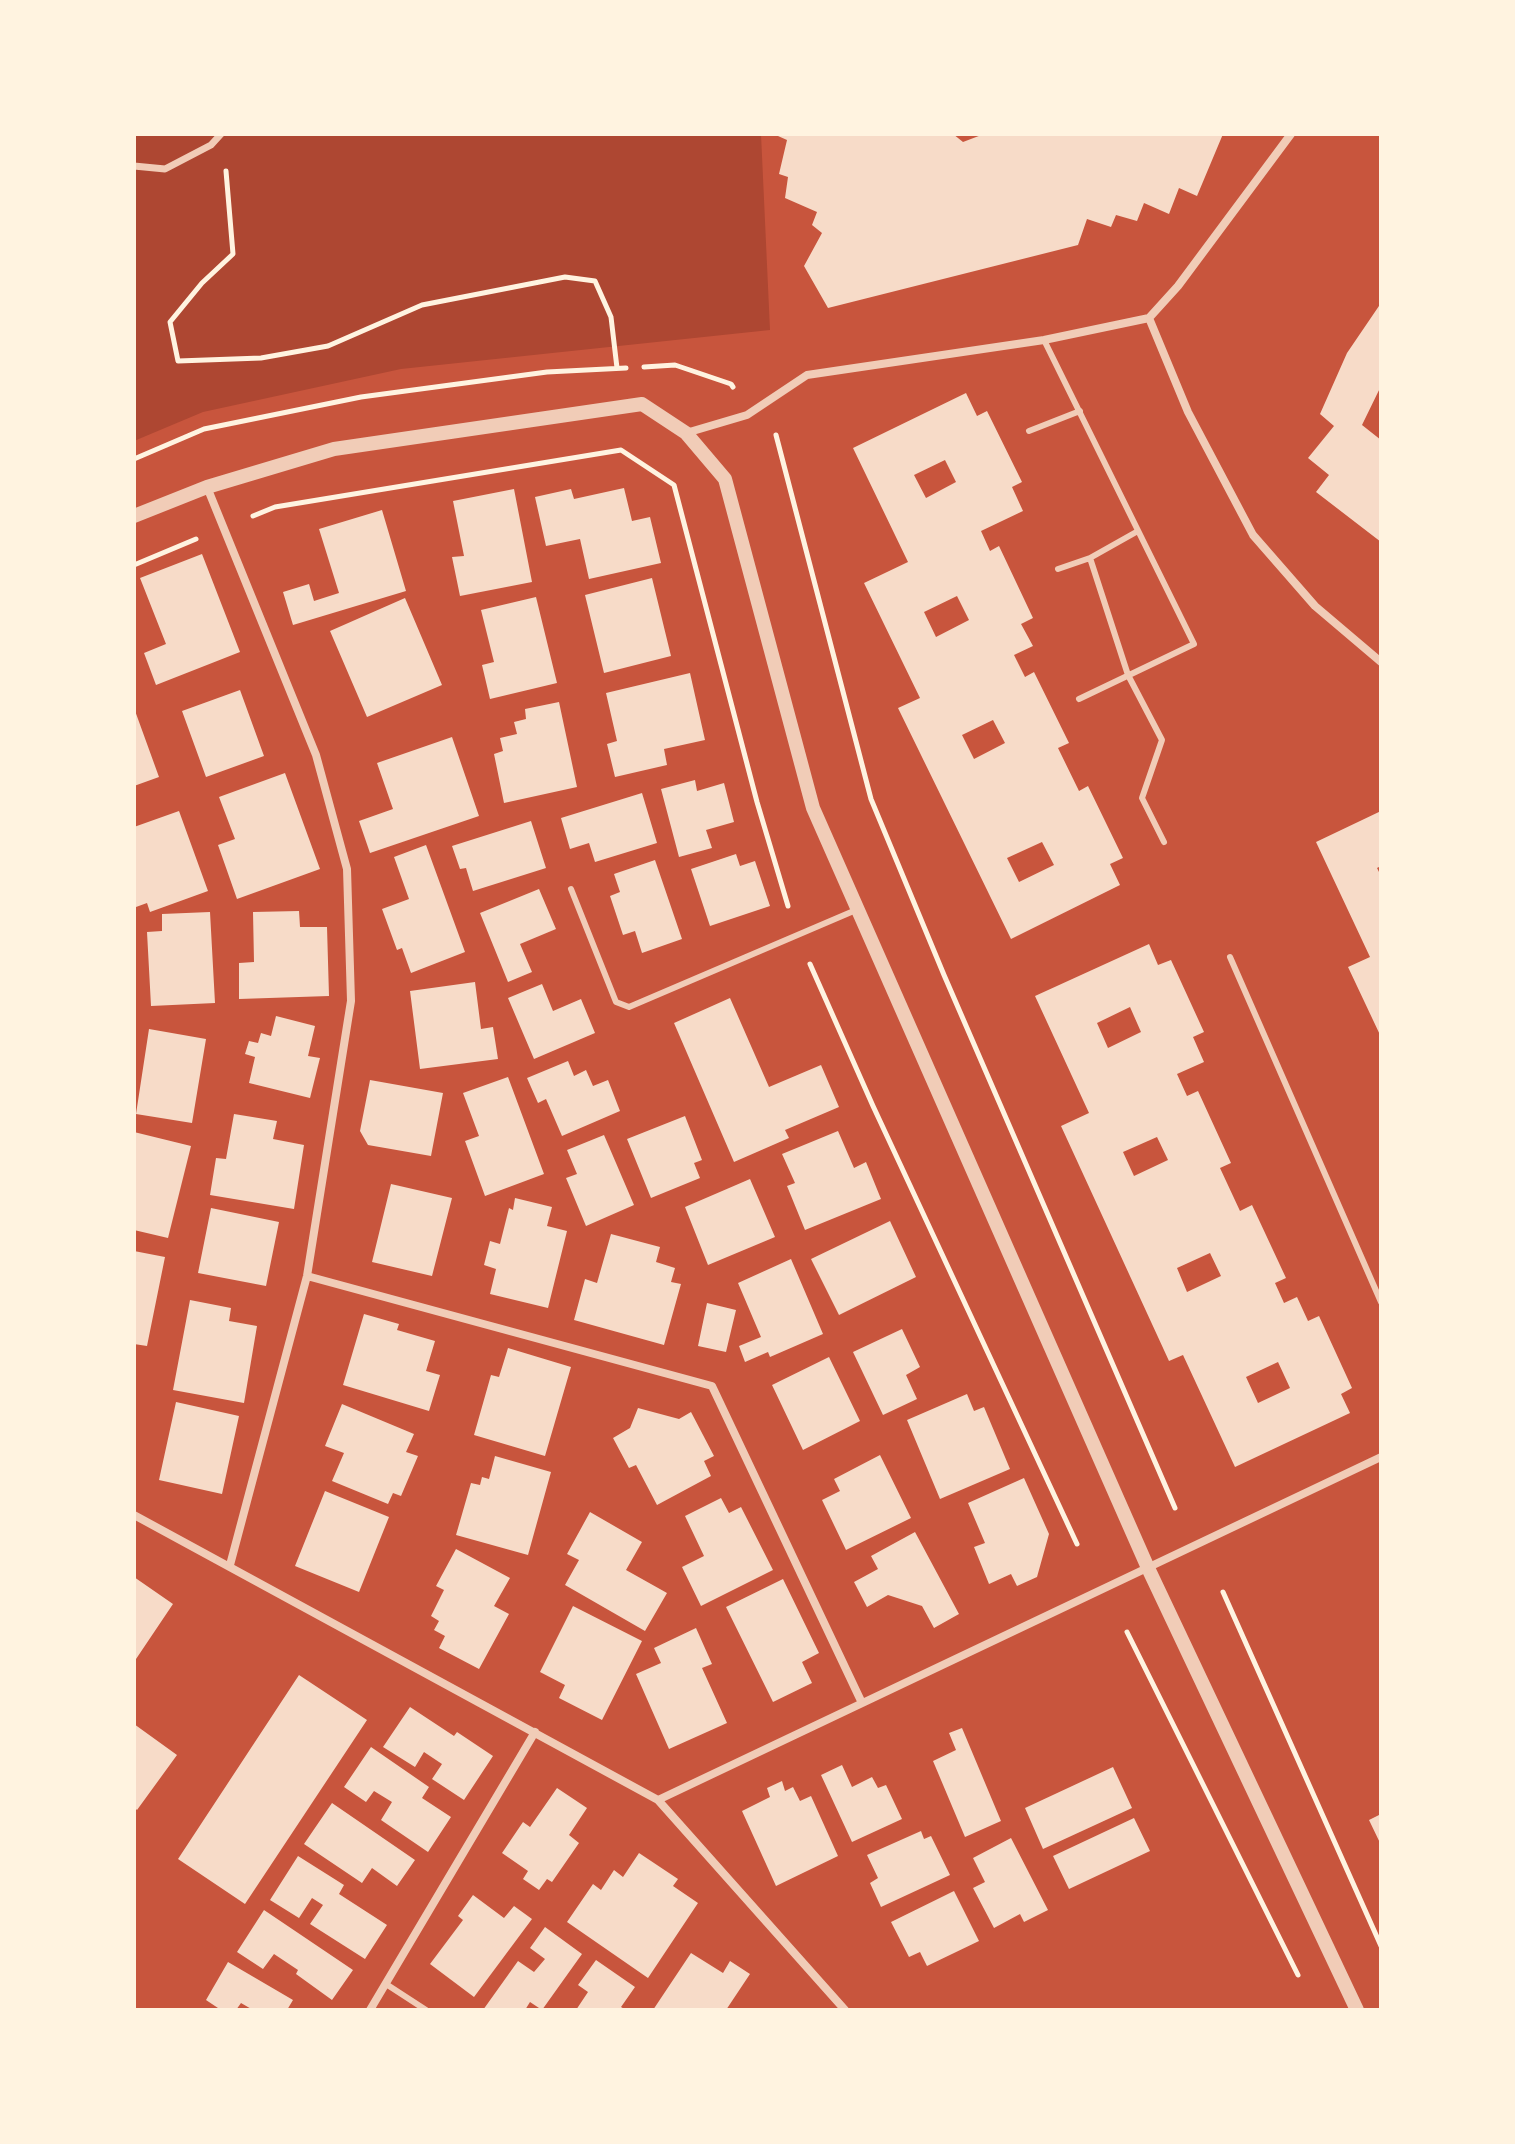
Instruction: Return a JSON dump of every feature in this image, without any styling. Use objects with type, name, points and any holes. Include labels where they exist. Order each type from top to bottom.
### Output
[{"type":"street","points":[[134,166],[165,169],[211,145],[221,134]]},
{"type":"street","points":[[686,433],[747,415],[807,375],[1044,340],[1149,318],[1178,286],[1291,134]]},
{"type":"street","points":[[1149,318],[1188,412],[1253,535],[1315,606],[1381,662]]},
{"type":"street","points":[[134,516],[207,487],[334,449],[642,404],[686,433],[725,479],[813,808],[1148,1568],[1357,2010]]},
{"type":"street","points":[[207,487],[316,755],[347,869],[351,1001],[307,1276],[230,1565]]},
{"type":"street","points":[[307,1276],[712,1386],[862,1703]]},
{"type":"street","points":[[658,1800],[1381,1457]]},
{"type":"street","points":[[134,1515],[658,1800],[845,2010]]},
{"type":"street","points":[[370,2010],[535,1732]]},
{"type":"lane","points":[[1044,340],[1194,644],[1079,699]]},
{"type":"lane","points":[[1029,431],[1080,411]]},
{"type":"lane","points":[[1058,569],[1090,558],[1138,531]]},
{"type":"lane","points":[[1090,558],[1128,675],[1162,740],[1142,798],[1164,842]]},
{"type":"lane","points":[[571,889],[616,1002],[629,1007],[856,910]]},
{"type":"lane","points":[[1230,957],[1381,1302]]},
{"type":"lane","points":[[386,1984],[426,2010]]},
{"type":"path","points":[[225,164],[233,254],[202,283],[170,322],[178,361],[261,358],[328,346],[422,305],[565,277],[595,281],[611,317],[617,368]]},
{"type":"path","points":[[134,565],[275,507],[621,450],[674,485],[757,802],[798,937],[873,1106],[1077,1544]]},
{"type":"path","points":[[1223,1592],[1381,1946]]},
{"type":"path","points":[[1127,1632],[1301,1982]]},
{"type":"shaded area","points":[[134,134],[761,134],[770,330],[401,369],[203,412],[134,441]]},
{"type":"building","points":[[779,134],[953,134],[963,142],[984,134],[1223,134],[1197,196],[1179,188],[1169,214],[1144,203],[1137,221],[1116,215],[1111,227],[1087,219],[1078,245],[828,308],[804,266],[822,233],[812,225],[817,212],[785,198],[788,177],[779,174],[787,140]]},
{"type":"building","points":[[1381,303],[1381,386],[1362,425],[1381,440],[1381,542],[1316,492],[1329,475],[1308,458],[1334,426],[1320,414],[1347,353]]},
{"type":"building","points":[[966,393],[977,416],[987,411],[1022,482],[1012,487],[1023,511],[981,531],[990,551],[999,546],[1033,618],[1021,624],[1033,646],[1014,655],[1025,677],[1034,672],[1069,743],[1058,748],[1079,791],[1088,786],[1123,858],[1110,864],[1120,885],[1011,939],[898,708],[920,698],[864,583],[908,562],[853,448]],"holes":[[[945,460],[956,482],[926,498],[914,475]],[[957,596],[969,620],[936,637],[924,612]],[[993,720],[1005,743],[974,759],[962,735]],[[1042,842],[1054,865],[1019,882],[1007,858]]]},
{"type":"building","points":[[624,488],[632,521],[650,517],[661,563],[589,579],[580,539],[546,546],[535,497],[571,489],[574,499]]},
{"type":"building","points":[[514,489],[532,582],[460,596],[452,557],[464,556],[453,501]]},
{"type":"building","points":[[382,510],[406,591],[293,625],[283,592],[309,584],[314,601],[339,593],[319,529]]},
{"type":"building","points":[[202,554],[240,652],[156,685],[144,653],[166,644],[140,578]]},
{"type":"building","points":[[652,578],[671,656],[604,673],[585,595]]},
{"type":"building","points":[[536,597],[557,683],[490,699],[482,665],[494,662],[481,610]]},
{"type":"building","points":[[405,598],[442,685],[367,717],[330,631]]},
{"type":"building","points":[[690,673],[705,740],[664,749],[667,765],[615,777],[607,744],[617,741],[606,693]]},
{"type":"building","points":[[240,690],[264,756],[206,777],[182,711]]},
{"type":"building","points":[[559,702],[577,787],[504,803],[494,754],[503,751],[500,738],[517,734],[514,722],[526,719],[525,709]]},
{"type":"building","points":[[134,708],[159,777],[134,786]]},
{"type":"building","points":[[452,737],[479,816],[370,853],[359,821],[393,809],[377,763]]},
{"type":"building","points":[[285,773],[320,869],[237,899],[218,845],[235,839],[219,797]]},
{"type":"building","points":[[695,780],[697,791],[724,783],[734,822],[706,830],[712,848],[679,857],[661,789]]},
{"type":"building","points":[[642,793],[657,843],[595,862],[589,843],[570,849],[561,818]]},
{"type":"building","points":[[179,811],[208,891],[150,912],[147,903],[136,907],[134,827]]},
{"type":"building","points":[[1381,811],[1381,866],[1377,868],[1381,876],[1381,1037],[1348,967],[1370,957],[1316,842]]},
{"type":"building","points":[[531,821],[546,868],[473,891],[466,868],[460,869],[452,846]]},
{"type":"building","points":[[426,845],[465,952],[411,973],[402,948],[397,950],[382,909],[409,899],[394,857]]},
{"type":"building","points":[[736,854],[740,866],[755,861],[770,906],[710,926],[691,869]]},
{"type":"building","points":[[655,860],[682,939],[642,953],[635,931],[623,935],[610,896],[620,892],[614,874]]},
{"type":"building","points":[[539,889],[556,929],[520,944],[532,972],[508,982],[480,913]]},
{"type":"building","points":[[299,911],[300,927],[327,927],[329,996],[239,999],[239,963],[254,962],[253,912]]},
{"type":"building","points":[[210,912],[215,1003],[151,1006],[147,932],[162,931],[162,914]]},
{"type":"building","points":[[1149,944],[1158,965],[1171,960],[1204,1032],[1193,1037],[1204,1062],[1177,1074],[1187,1096],[1198,1091],[1231,1163],[1220,1168],[1240,1211],[1252,1205],[1286,1278],[1275,1283],[1284,1303],[1297,1297],[1308,1321],[1319,1316],[1352,1388],[1341,1394],[1350,1413],[1235,1467],[1183,1355],[1169,1361],[1061,1126],[1089,1113],[1035,996]],"holes":[[[1130,1007],[1141,1032],[1108,1048],[1097,1023]],[[1157,1137],[1168,1160],[1134,1176],[1123,1152]],[[1210,1253],[1221,1276],[1187,1292],[1177,1268]],[[1278,1362],[1290,1388],[1258,1403],[1246,1377]]]},
{"type":"building","points":[[475,982],[481,1029],[493,1027],[498,1059],[420,1069],[410,991]]},
{"type":"building","points":[[542,984],[553,1011],[581,999],[595,1033],[534,1059],[508,998]]},
{"type":"building","points":[[730,998],[769,1087],[821,1065],[839,1107],[785,1130],[789,1138],[734,1162],[674,1023]]},
{"type":"building","points":[[276,1016],[315,1026],[308,1056],[320,1058],[310,1098],[249,1083],[255,1057],[245,1054],[249,1041],[258,1043],[261,1033],[271,1036]]},
{"type":"building","points":[[149,1029],[206,1039],[192,1123],[136,1114]]},
{"type":"building","points":[[568,1061],[574,1076],[586,1070],[593,1086],[608,1080],[620,1111],[562,1136],[546,1099],[538,1103],[527,1078]]},
{"type":"building","points":[[508,1077],[544,1174],[485,1196],[465,1141],[479,1136],[463,1093]]},
{"type":"building","points":[[370,1080],[443,1093],[431,1156],[368,1145],[360,1131]]},
{"type":"building","points":[[234,1114],[277,1121],[273,1139],[304,1145],[294,1209],[210,1195],[216,1158],[226,1159]]},
{"type":"building","points":[[685,1116],[702,1160],[694,1163],[700,1178],[651,1198],[627,1139]]},
{"type":"building","points":[[838,1131],[854,1168],[866,1162],[881,1199],[805,1230],[787,1186],[795,1183],[782,1154]]},
{"type":"building","points":[[134,1132],[191,1146],[168,1238],[134,1230]]},
{"type":"building","points":[[604,1135],[634,1205],[586,1226],[566,1178],[577,1174],[567,1150]]},
{"type":"building","points":[[750,1179],[775,1237],[708,1265],[685,1207]]},
{"type":"building","points":[[391,1184],[452,1198],[432,1276],[372,1262]]},
{"type":"building","points":[[515,1198],[552,1207],[547,1226],[567,1231],[548,1308],[490,1294],[496,1269],[484,1265],[490,1241],[500,1244],[509,1208],[513,1210]]},
{"type":"building","points":[[211,1208],[279,1222],[266,1286],[198,1273]]},
{"type":"building","points":[[890,1221],[916,1277],[839,1315],[811,1259]]},
{"type":"building","points":[[611,1234],[660,1247],[656,1262],[675,1268],[671,1282],[681,1284],[664,1345],[574,1320],[585,1279],[597,1283]]},
{"type":"building","points":[[134,1251],[165,1257],[147,1346],[134,1344]]},
{"type":"building","points":[[791,1259],[823,1334],[770,1357],[768,1352],[745,1362],[739,1346],[761,1337],[738,1283]]},
{"type":"building","points":[[190,1300],[231,1308],[229,1321],[257,1326],[244,1403],[173,1390]]},
{"type":"building","points":[[707,1303],[736,1310],[726,1352],[698,1346]]},
{"type":"building","points":[[364,1314],[399,1324],[397,1330],[435,1341],[426,1371],[440,1375],[429,1411],[343,1385]]},
{"type":"building","points":[[902,1329],[920,1367],[906,1375],[917,1399],[883,1415],[853,1352]]},
{"type":"building","points":[[508,1348],[571,1367],[545,1456],[474,1435],[491,1375],[499,1377]]},
{"type":"building","points":[[829,1357],[860,1421],[803,1450],[772,1385]]},
{"type":"building","points":[[967,1394],[974,1411],[984,1407],[1010,1469],[940,1499],[907,1420]]},
{"type":"building","points":[[176,1402],[239,1416],[222,1494],[159,1480]]},
{"type":"building","points":[[342,1404],[414,1434],[406,1452],[418,1456],[401,1496],[393,1493],[388,1504],[332,1481],[344,1453],[325,1446]]},
{"type":"building","points":[[638,1408],[679,1419],[691,1412],[714,1456],[704,1461],[711,1476],[657,1505],[636,1465],[629,1468],[613,1438],[630,1428]]},
{"type":"building","points":[[880,1455],[911,1518],[846,1550],[822,1500],[840,1491],[834,1479]]},
{"type":"building","points":[[495,1456],[551,1472],[528,1555],[456,1535],[471,1483],[480,1485],[482,1477],[489,1479]]},
{"type":"building","points":[[1024,1478],[1049,1534],[1037,1577],[1017,1586],[1011,1574],[989,1584],[974,1547],[985,1543],[968,1503]]},
{"type":"building","points":[[325,1491],[389,1517],[359,1592],[295,1566]]},
{"type":"building","points":[[721,1498],[729,1513],[741,1507],[773,1570],[701,1606],[682,1567],[704,1556],[685,1516]]},
{"type":"building","points":[[590,1512],[642,1542],[626,1570],[667,1593],[645,1631],[565,1585],[579,1560],[567,1554]]},
{"type":"building","points":[[915,1532],[959,1614],[934,1628],[922,1606],[888,1595],[867,1607],[854,1582],[878,1569],[871,1556]]},
{"type":"building","points":[[456,1549],[510,1578],[494,1606],[509,1614],[479,1669],[439,1648],[445,1636],[434,1630],[439,1621],[431,1616],[444,1590],[436,1586]]},
{"type":"building","points":[[134,1577],[173,1604],[134,1662]]},
{"type":"building","points":[[783,1579],[819,1653],[802,1662],[812,1683],[773,1702],[726,1607]]},
{"type":"building","points":[[573,1606],[642,1641],[602,1720],[559,1698],[565,1685],[540,1672]]},
{"type":"building","points":[[696,1628],[712,1664],[702,1668],[727,1723],[669,1749],[636,1674],[661,1663],[654,1648]]},
{"type":"building","points":[[299,1675],[367,1720],[245,1904],[178,1859]]},
{"type":"building","points":[[410,1707],[454,1736],[457,1732],[493,1756],[464,1800],[432,1779],[442,1764],[424,1752],[415,1767],[383,1747]]},
{"type":"building","points":[[134,1724],[177,1755],[137,1810],[134,1807]]},
{"type":"building","points":[[962,1728],[1001,1821],[965,1837],[933,1761],[956,1750],[949,1733]]},
{"type":"building","points":[[371,1747],[429,1787],[422,1798],[451,1817],[428,1852],[381,1820],[392,1802],[374,1791],[366,1802],[344,1787]]},
{"type":"building","points":[[842,1765],[852,1787],[872,1777],[878,1788],[886,1785],[902,1819],[852,1842],[821,1775]]},
{"type":"building","points":[[1113,1767],[1132,1808],[1043,1849],[1025,1808]]},
{"type":"building","points":[[782,1781],[785,1791],[793,1787],[800,1801],[811,1796],[838,1856],[776,1886],[742,1811],[770,1797],[767,1788]]},
{"type":"building","points":[[557,1788],[587,1808],[569,1835],[579,1843],[552,1882],[547,1879],[539,1890],[523,1879],[528,1871],[502,1853],[523,1822],[530,1827]]},
{"type":"building","points":[[332,1803],[415,1860],[397,1886],[372,1868],[362,1883],[304,1844]]},
{"type":"building","points":[[1381,1814],[1381,1845],[1369,1820]]},
{"type":"building","points":[[1134,1818],[1150,1851],[1069,1889],[1053,1856]]},
{"type":"building","points":[[921,1831],[924,1839],[931,1836],[950,1875],[881,1907],[870,1883],[878,1878],[867,1855]]},
{"type":"building","points":[[1011,1838],[1048,1910],[1024,1922],[1020,1914],[994,1928],[973,1888],[985,1882],[973,1858]]},
{"type":"building","points":[[639,1853],[678,1879],[673,1886],[698,1903],[648,1978],[567,1922],[593,1884],[601,1890],[614,1870],[623,1877]]},
{"type":"building","points":[[298,1856],[344,1885],[339,1894],[387,1925],[365,1959],[310,1924],[323,1905],[312,1898],[299,1918],[270,1900]]},
{"type":"building","points":[[954,1891],[979,1941],[927,1966],[920,1952],[909,1957],[891,1922]]},
{"type":"building","points":[[473,1895],[504,1918],[514,1906],[532,1919],[474,1997],[430,1964],[463,1920],[458,1916]]},
{"type":"building","points":[[264,1910],[353,1970],[332,2000],[274,1954],[263,1969],[237,1952]]},
{"type":"building","points":[[545,1927],[582,1954],[542,2010],[530,2002],[525,2010],[483,2010],[518,1961],[534,1972],[545,1959],[530,1948]]},
{"type":"building","points":[[691,1953],[723,1973],[730,1961],[750,1974],[726,2010],[653,2010]]},
{"type":"building","points":[[596,1960],[635,1987],[621,2007],[626,2010],[576,2010],[588,1992],[578,1985]]},
{"type":"building","points":[[228,1962],[293,2000],[287,2010],[253,2010],[241,2003],[236,2010],[221,2010],[206,2000]]}]
